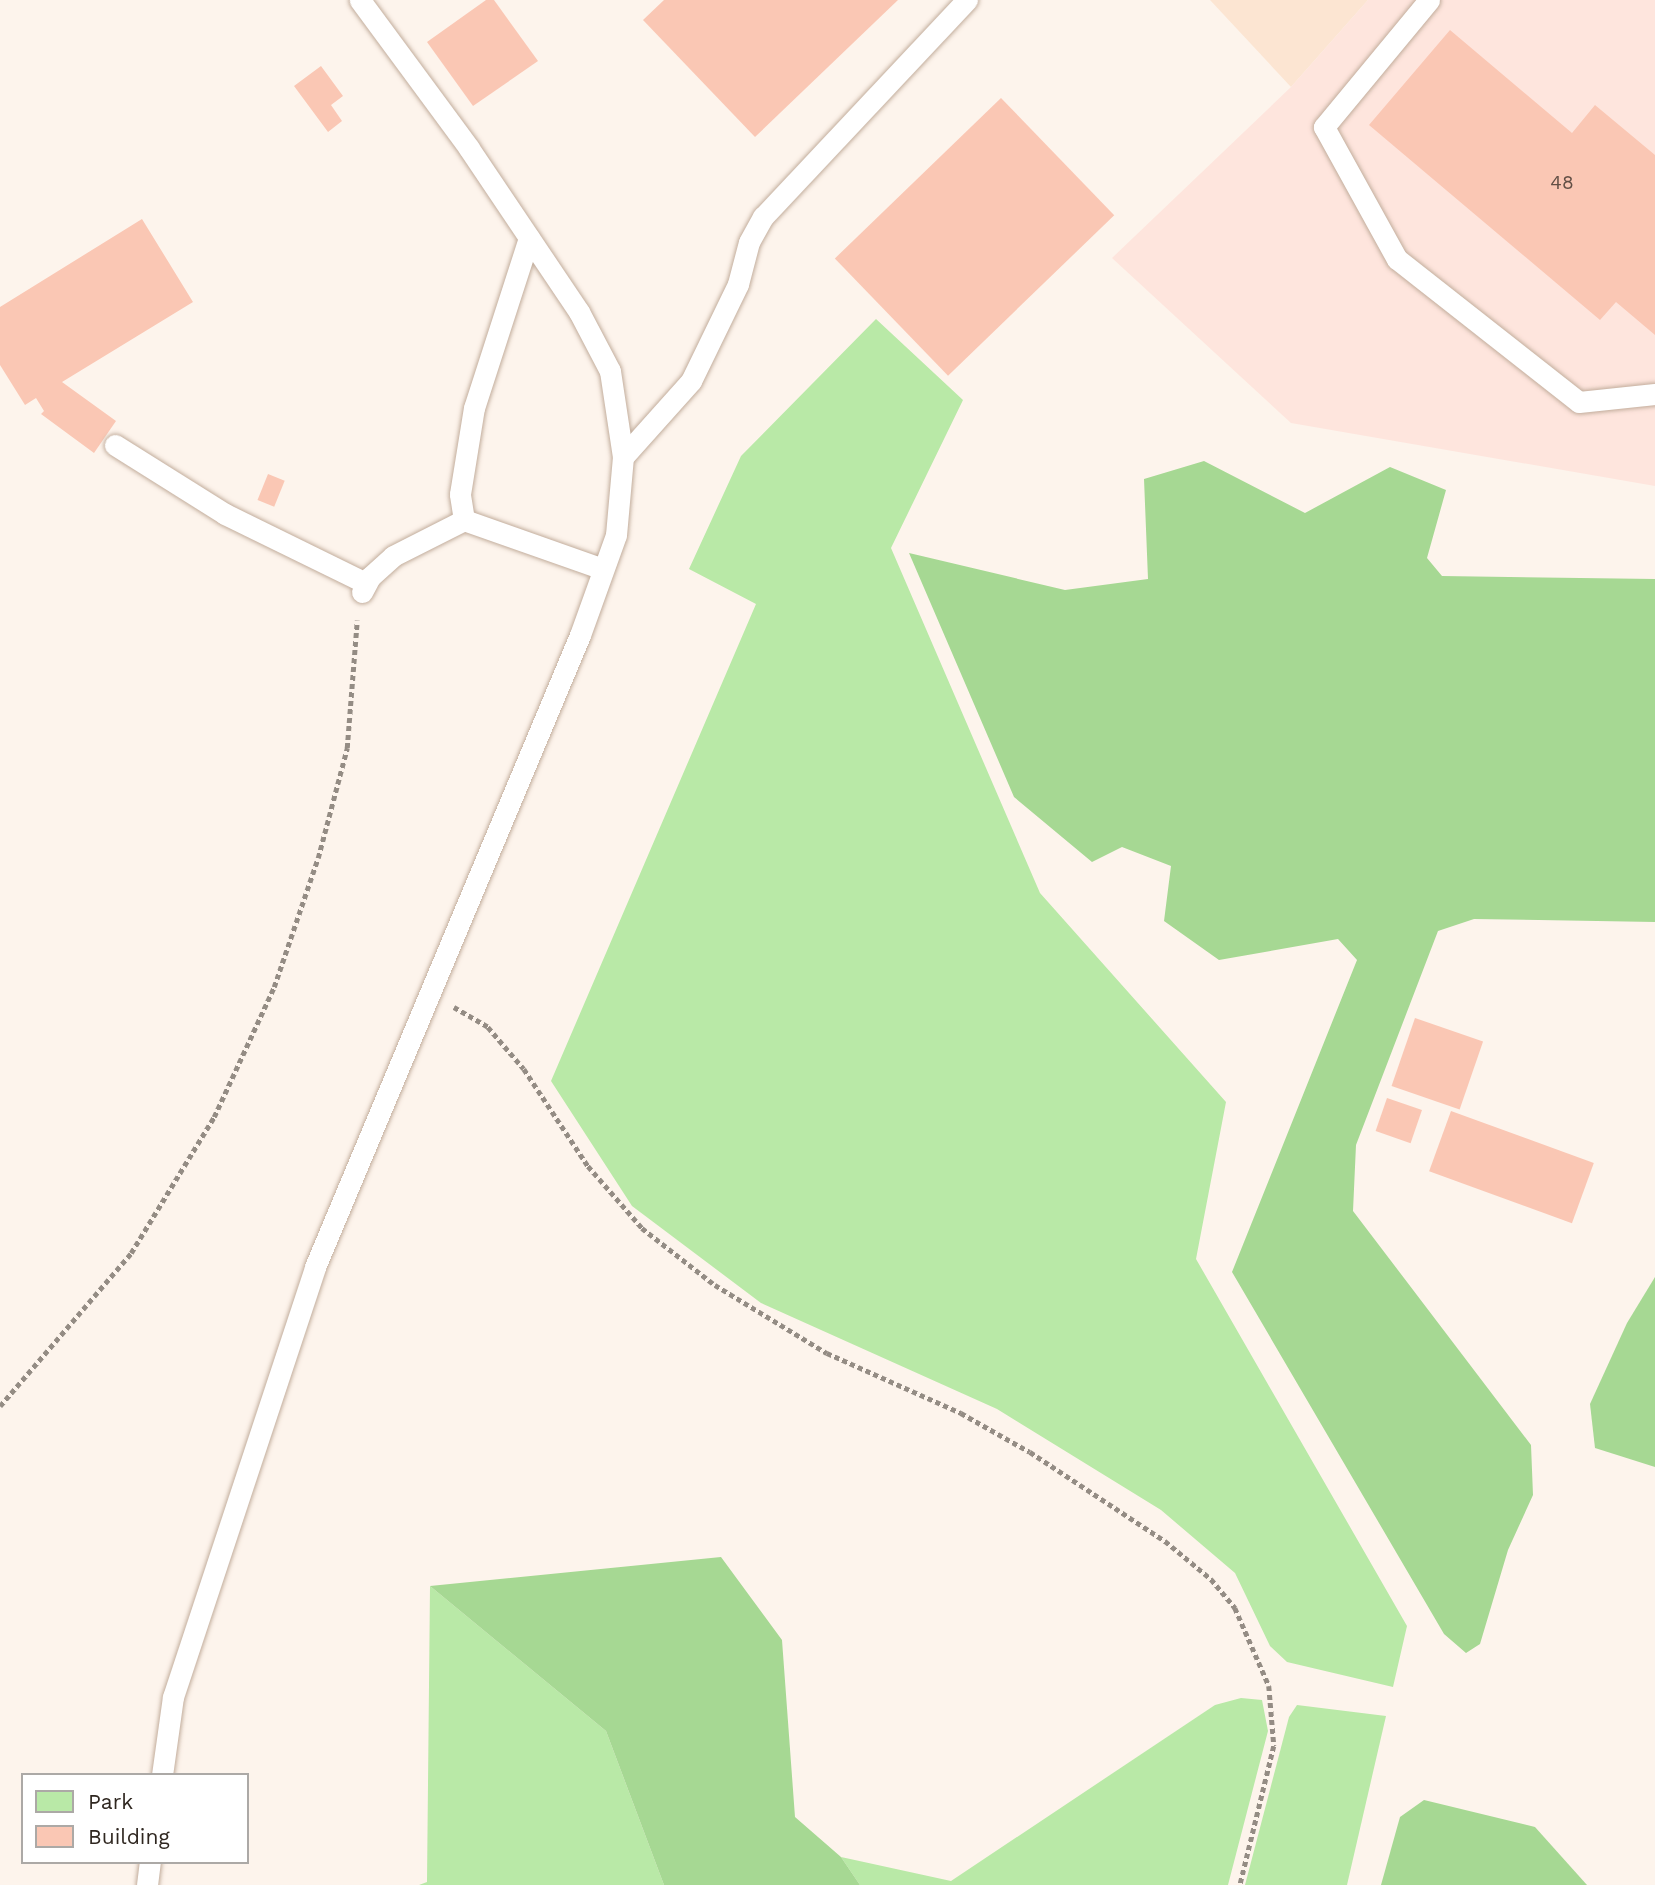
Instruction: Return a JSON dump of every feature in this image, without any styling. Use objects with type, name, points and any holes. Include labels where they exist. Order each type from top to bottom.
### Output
[{"type":"lane","points":[[162,1773],[173,1697],[315,1267],[615,535],[623,457],[610,371],[579,312],[360,0]]},
{"type":"lane","points":[[623,457],[691,382],[738,284],[749,242],[763,217],[967,0]]},
{"type":"lane","points":[[1429,0],[1324,127],[1397,259],[1579,402],[1655,394]]},
{"type":"lane","points":[[464,520],[460,494],[474,408],[529,239]]},
{"type":"lane","points":[[115,445],[225,514],[364,588],[393,556],[464,520],[603,569]]},
{"type":"lane","points":[[147,1885],[150,1864]]},
{"type":"path","points":[[0,1406],[131,1254],[214,1116],[274,987],[318,858],[347,748],[354,637],[364,588]]},
{"type":"path","points":[[429,993],[488,1027],[524,1069],[587,1166],[642,1227],[715,1285],[827,1353],[961,1413],[1030,1452],[1165,1541],[1212,1579],[1235,1608],[1269,1686],[1274,1746],[1240,1885]]},
{"type":"shaded area","points":[[1210,0],[1368,0],[1291,87]]},
{"type":"shaded area","points":[[1368,0],[1655,0],[1655,486],[1291,423],[1112,258],[1291,87]]},
{"type":"green space","points":[[876,319],[963,400],[891,548],[1040,893],[1226,1102],[1196,1259],[1407,1626],[1393,1687],[1287,1662],[1270,1646],[1235,1573],[1161,1510],[997,1409],[761,1303],[632,1206],[551,1081],[756,604],[689,569],[741,456]]},
{"type":"green space","points":[[1204,461],[1305,513],[1390,467],[1446,490],[1427,558],[1442,576],[1655,579],[1655,922],[1474,919],[1438,931],[1356,1145],[1353,1211],[1531,1445],[1533,1495],[1508,1550],[1480,1644],[1466,1653],[1444,1634],[1232,1272],[1357,960],[1338,939],[1219,960],[1164,921],[1171,866],[1122,847],[1092,862],[1014,797],[909,553],[1065,590],[1148,579],[1144,479]]},
{"type":"green space","points":[[1655,1277],[1655,1467],[1595,1448],[1590,1404],[1627,1323]]},
{"type":"green space","points":[[721,1557],[782,1640],[795,1817],[841,1857],[860,1885],[664,1885],[606,1731],[430,1586]]},
{"type":"green space","points":[[430,1586],[606,1731],[664,1885],[419,1885],[427,1882]]},
{"type":"green space","points":[[1241,1698],[1262,1700],[1268,1731],[1228,1885],[860,1885],[841,1857],[951,1881],[1215,1705]]},
{"type":"green space","points":[[1297,1705],[1386,1716],[1347,1885],[1245,1885],[1289,1717]]},
{"type":"green space","points":[[1424,1800],[1535,1827],[1587,1885],[1381,1885],[1400,1817]]},
{"type":"building","points":[[486,0],[494,0],[538,61],[473,106],[427,42]]},
{"type":"building","points":[[664,0],[898,0],[755,137],[643,20]]},
{"type":"building","points":[[1450,30],[1572,133],[1595,105],[1655,155],[1655,335],[1616,302],[1600,320],[1369,125]]},
{"type":"building","points":[[321,66],[343,96],[331,105],[342,121],[328,132],[294,86]]},
{"type":"building","points":[[1001,98],[1114,215],[948,376],[835,258]]},
{"type":"building","points":[[142,219],[193,302],[62,382],[116,421],[94,453],[41,414],[44,411],[36,398],[25,405],[0,365],[0,307]]},
{"type":"building","points":[[268,474],[285,481],[274,507],[258,500]]},
{"type":"building","points":[[1415,1018],[1483,1041],[1460,1110],[1392,1086]]},
{"type":"building","points":[[1387,1098],[1422,1110],[1411,1143],[1376,1131]]},
{"type":"building","points":[[1451,1111],[1594,1163],[1572,1223],[1429,1171]]}]
